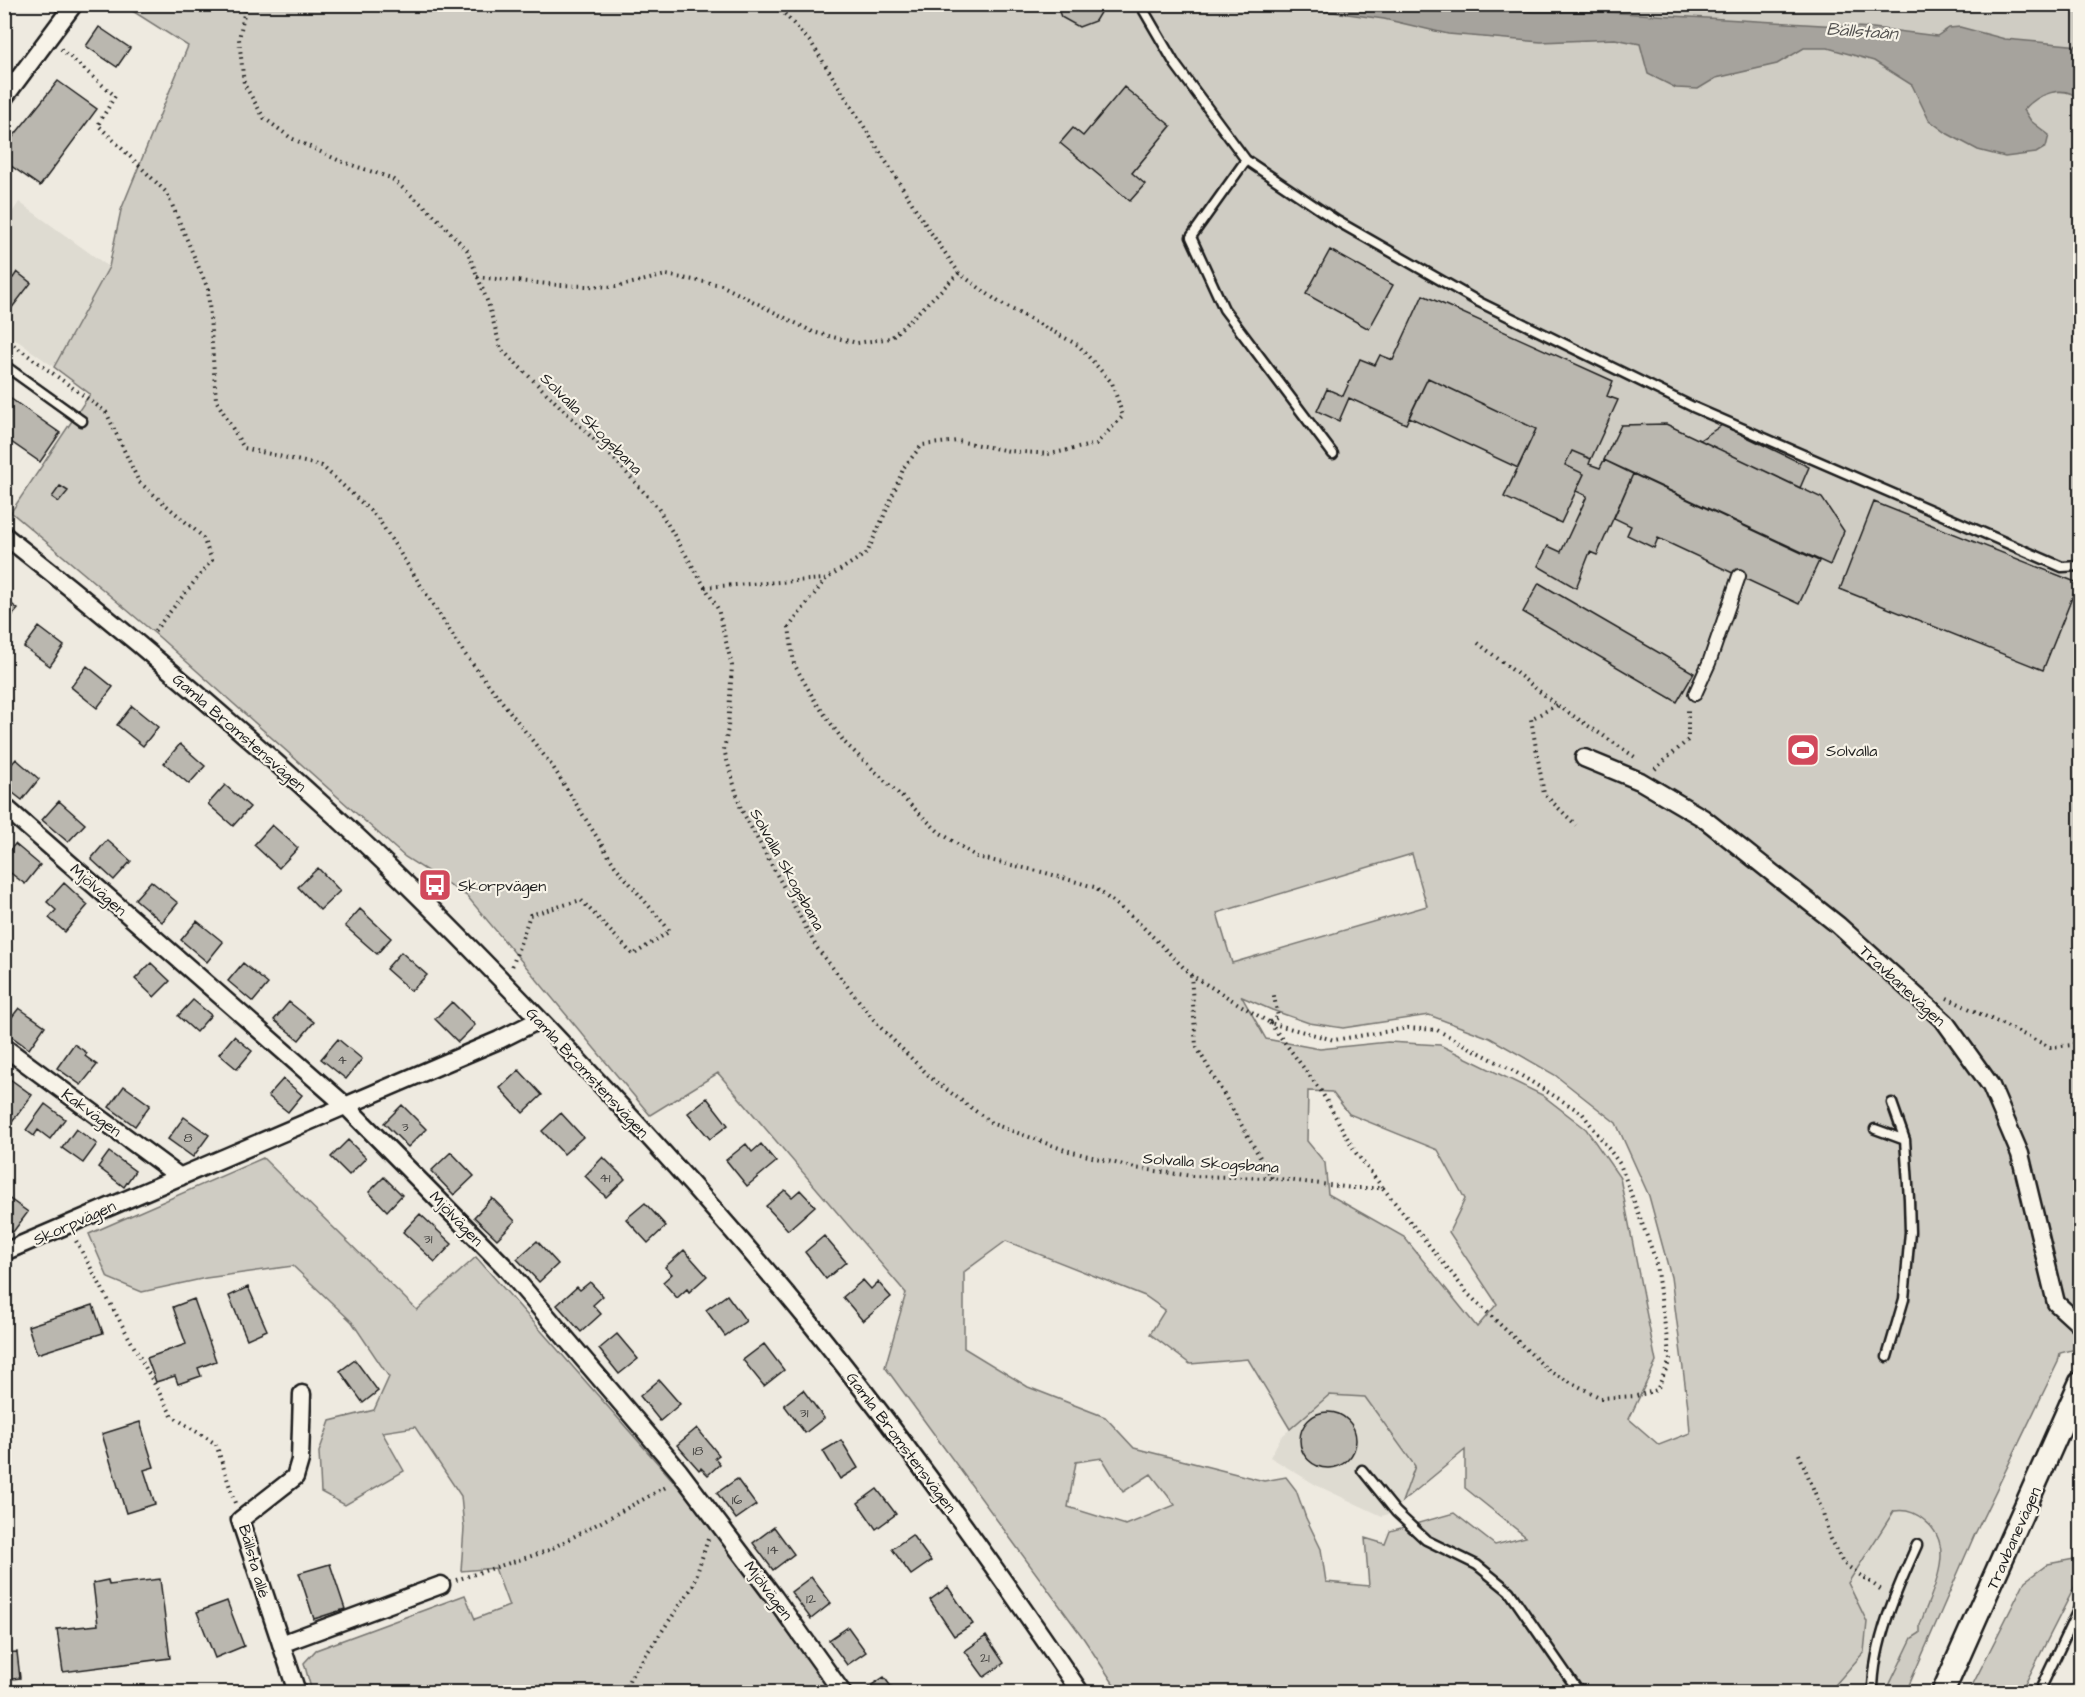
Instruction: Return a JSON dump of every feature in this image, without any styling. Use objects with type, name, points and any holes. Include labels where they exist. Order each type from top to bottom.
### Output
[{"type":"street","points":[[4,98],[74,4]]},
{"type":"street","name":"Gamla Bromstensvägen","points":[[4,535],[142,646],[399,875],[506,985],[676,1167],[807,1320],[956,1512],[1080,1692]]},
{"type":"street","points":[[1695,694],[1709,663],[1739,576]]},
{"type":"street","name":"Travbanevägen","points":[[1584,758],[1640,782],[1703,818],[1838,925],[1945,1022],[1991,1086],[2020,1154],[2056,1304],[2080,1325]]},
{"type":"street","name":"Mjölvägen","points":[[4,806],[346,1106],[505,1267],[684,1478],[842,1692]]},
{"type":"street","name":"Skorpvägen","points":[[4,1252],[499,1040],[539,1020]]},
{"type":"street","name":"Kakvägen","points":[[4,1047],[180,1177]]},
{"type":"street","name":"Travbanevägen","points":[[1943,1692],[2080,1383]]},
{"type":"street","name":"Bällsta allé","points":[[297,1692],[240,1520],[295,1477],[300,1460],[302,1394]]},
{"type":"street","points":[[281,1644],[441,1585]]},
{"type":"lane","points":[[1140,4],[1175,64],[1246,160],[1337,221],[1479,302],[1693,407],[2062,567],[2080,566]]},
{"type":"lane","points":[[1246,160],[1191,237],[1224,309],[1333,454]]},
{"type":"lane","points":[[4,365],[82,421]]},
{"type":"lane","points":[[1887,1357],[1904,1299],[1908,1262],[1909,1199],[1905,1140],[1892,1103]]},
{"type":"lane","points":[[1875,1129],[1905,1140]]},
{"type":"lane","points":[[1362,1470],[1396,1512],[1426,1540],[1478,1565],[1509,1591],[1579,1692]]},
{"type":"lane","points":[[1873,1692],[1873,1675],[1893,1598],[1917,1545]]},
{"type":"lane","points":[[2039,1692],[2080,1606]]},
{"type":"path","name":"Solvalla Skogsbana","points":[[246,4],[239,39],[244,84],[264,118],[291,138],[320,152],[391,178],[432,213],[467,250],[488,303],[501,349],[616,461],[657,508],[718,609],[732,666],[728,728],[724,750],[741,809],[817,948],[878,1025],[932,1078],[993,1124],[1065,1150],[1135,1168],[1192,1176],[1272,1178],[1353,1188],[1383,1188]]},
{"type":"path","points":[[774,4],[812,44],[927,227],[959,273],[1000,303],[1078,345],[1112,383],[1123,416],[1096,444],[1050,454],[1009,451],[958,441],[922,445],[904,467],[867,553],[826,579],[789,627],[794,664],[815,701],[844,742],[939,832],[976,857],[1094,887],[1137,921],[1191,975],[1270,1023],[1334,1040],[1408,1028],[1437,1030],[1512,1070],[1582,1113],[1620,1164],[1655,1258],[1670,1360],[1657,1390],[1636,1396],[1600,1398],[1549,1371],[1469,1295],[1383,1188],[1356,1154],[1321,1091],[1270,1023]]},
{"type":"path","points":[[49,39],[115,96],[98,125],[167,193],[208,289],[216,400],[244,448],[322,466],[377,517],[464,653],[553,767],[615,866],[670,931],[633,955],[581,900],[530,915],[506,985]]},
{"type":"path","points":[[477,277],[559,285],[616,287],[666,275],[721,285],[813,332],[857,343],[891,338],[959,273]]},
{"type":"path","points":[[4,338],[106,412],[139,482],[202,536],[212,560],[142,646]]},
{"type":"path","points":[[705,587],[826,579]]},
{"type":"path","points":[[1478,643],[1557,705],[1532,719],[1544,794],[1576,825]]},
{"type":"path","points":[[1640,782],[1688,740],[1688,706],[1695,694]]},
{"type":"path","points":[[1191,975],[1197,1046],[1272,1178]]},
{"type":"path","points":[[1270,1023],[1278,1017],[1273,991]]},
{"type":"path","points":[[67,1225],[172,1416],[216,1444],[240,1520]]},
{"type":"path","points":[[1799,1454],[1822,1510],[1830,1539],[1843,1563],[1893,1598]]},
{"type":"path","points":[[441,1585],[547,1551],[684,1478]]},
{"type":"path","points":[[625,1692],[630,1678],[693,1586],[715,1519]]},
{"type":"shaded area","points":[[123,5],[2080,5],[2080,1348],[2060,1353],[2058,1362],[1974,1536],[1906,1692],[1886,1692],[1912,1638],[1920,1633],[1920,1625],[1935,1584],[1941,1556],[1940,1543],[1934,1531],[1917,1515],[1902,1510],[1894,1511],[1848,1583],[1867,1622],[1864,1652],[1829,1692],[1119,1692],[1084,1639],[885,1367],[906,1293],[718,1073],[650,1115],[467,896],[405,857],[159,637],[11,512],[90,394],[54,367],[109,267],[121,210],[188,46]],"holes":[[[1412,854],[1427,906],[1232,963],[1217,913]],[[1242,997],[1309,1023],[1343,1028],[1429,1015],[1490,1038],[1555,1075],[1616,1123],[1649,1196],[1671,1277],[1690,1433],[1659,1445],[1629,1419],[1656,1362],[1620,1178],[1586,1129],[1542,1095],[1440,1045],[1388,1042],[1320,1049],[1266,1039]],[[1308,1091],[1332,1092],[1349,1114],[1438,1150],[1465,1199],[1449,1232],[1497,1304],[1477,1327],[1404,1237],[1328,1194],[1325,1163],[1307,1141]],[[1006,1241],[1145,1296],[1165,1310],[1150,1334],[1190,1364],[1248,1359],[1290,1429],[1329,1395],[1365,1397],[1415,1466],[1402,1502],[1465,1450],[1465,1488],[1526,1537],[1495,1545],[1454,1513],[1390,1531],[1385,1544],[1365,1538],[1369,1586],[1326,1582],[1321,1549],[1296,1490],[1286,1477],[1264,1481],[1134,1448],[1105,1417],[1028,1387],[964,1348],[964,1272]],[[1102,1458],[1123,1492],[1151,1474],[1175,1505],[1126,1525],[1068,1507],[1076,1462]]]},
{"type":"shaded area","points":[[19,202],[109,267],[54,367],[5,332],[4,225]]},
{"type":"shaded area","points":[[263,1158],[417,1310],[476,1257],[691,1501],[832,1692],[312,1692],[304,1663],[316,1650],[465,1595],[475,1619],[509,1606],[495,1568],[461,1571],[464,1528],[461,1496],[415,1427],[382,1432],[404,1471],[345,1505],[321,1492],[319,1452],[330,1421],[374,1410],[389,1377],[352,1322],[293,1266],[206,1278],[142,1292],[108,1278],[89,1234]]},
{"type":"shaded area","points":[[1329,1395],[1365,1397],[1415,1466],[1396,1512],[1382,1516],[1316,1485],[1270,1457],[1281,1437]]},
{"type":"shaded area","points":[[1905,1509],[1930,1524],[1940,1538],[1943,1550],[1941,1563],[1920,1625],[1920,1633],[1912,1638],[1886,1692],[1829,1692],[1864,1652],[1867,1622],[1848,1584],[1894,1511]]},
{"type":"shaded area","points":[[2080,1560],[2080,1576],[2021,1692],[1969,1692],[2025,1581],[2048,1564]]},
{"type":"water","name":"Bällstaån","points":[[1282,5],[1453,5],[1536,12],[1605,12],[1873,28],[1937,36],[1949,28],[1960,27],[2005,39],[2080,46],[2080,100],[2074,95],[2059,91],[2043,95],[2029,104],[2024,110],[2031,121],[2049,135],[2046,147],[2036,153],[2005,157],[1978,150],[1948,134],[1929,120],[1912,85],[1874,61],[1828,48],[1804,48],[1777,64],[1716,78],[1698,89],[1676,88],[1648,74],[1640,44],[1615,39],[1541,42],[1448,34],[1384,19]]},
{"type":"building","points":[[1056,4],[1103,4],[1104,6],[1095,21],[1079,27],[1061,17]]},
{"type":"building","points":[[99,27],[130,48],[117,67],[86,46]]},
{"type":"building","points":[[58,81],[97,109],[40,186],[4,161],[4,148]]},
{"type":"building","points":[[1124,87],[1171,126],[1132,173],[1145,184],[1130,201],[1060,143],[1073,128],[1083,136]]},
{"type":"building","points":[[1330,250],[1393,285],[1369,329],[1306,294]]},
{"type":"building","points":[[4,272],[13,278],[17,272],[31,283],[4,318]]},
{"type":"building","points":[[1423,295],[1613,381],[1607,396],[1618,400],[1591,459],[1572,451],[1565,465],[1584,474],[1561,523],[1504,497],[1536,429],[1428,378],[1406,424],[1349,398],[1339,421],[1317,411],[1327,389],[1343,396],[1360,359],[1375,365],[1380,355],[1393,360]]},
{"type":"building","points":[[1428,378],[1536,429],[1518,468],[1409,417]]},
{"type":"building","points":[[4,394],[60,433],[40,462],[4,437]]},
{"type":"building","points":[[1666,424],[1822,498],[1844,531],[1830,565],[1604,460],[1621,425]]},
{"type":"building","points":[[1722,425],[1809,467],[1800,488],[1700,440]]},
{"type":"building","points":[[1572,451],[1591,459],[1589,464],[1600,468],[1604,460],[1633,474],[1597,555],[1590,552],[1576,588],[1538,566],[1548,546],[1561,552],[1587,496],[1576,491],[1584,474],[1565,465]]},
{"type":"building","points":[[1633,474],[1819,561],[1799,604],[1658,538],[1654,548],[1627,535],[1631,526],[1614,518]]},
{"type":"building","points":[[60,486],[68,491],[59,502],[52,497]]},
{"type":"building","points":[[1874,502],[2078,583],[2043,670],[1840,589]]},
{"type":"building","points":[[1539,583],[1694,673],[1677,702],[1523,612]]},
{"type":"building","points":[[4,598],[18,609],[4,625]]},
{"type":"building","points":[[39,627],[64,646],[50,666],[24,647]]},
{"type":"building","points":[[87,666],[113,687],[97,708],[71,687]]},
{"type":"building","points":[[132,706],[158,727],[143,746],[117,725]]},
{"type":"building","points":[[180,744],[205,766],[189,784],[164,763]]},
{"type":"building","points":[[16,759],[39,779],[22,800],[4,786],[4,773]]},
{"type":"building","points":[[225,785],[250,807],[233,826],[208,804]]},
{"type":"building","points":[[59,801],[85,824],[68,842],[42,820]]},
{"type":"building","points":[[272,825],[298,848],[279,868],[254,845]]},
{"type":"building","points":[[107,840],[131,861],[114,880],[91,859]]},
{"type":"building","points":[[15,844],[40,865],[25,884],[4,868],[4,857]]},
{"type":"building","points":[[318,868],[340,891],[320,910],[298,887]]},
{"type":"building","points":[[151,881],[178,903],[162,922],[135,899]]},
{"type":"building","points":[[64,883],[88,905],[65,932],[49,918],[56,910],[47,902]]},
{"type":"building","points":[[360,909],[391,938],[377,954],[345,926]]},
{"type":"building","points":[[197,921],[223,942],[207,962],[181,940]]},
{"type":"building","points":[[401,952],[427,975],[411,991],[386,969]]},
{"type":"building","points":[[151,963],[170,981],[154,997],[135,979]]},
{"type":"building","points":[[243,963],[268,984],[253,1002],[228,981]]},
{"type":"building","points":[[193,1000],[211,1015],[196,1032],[178,1016]]},
{"type":"building","points":[[289,1002],[314,1022],[299,1040],[274,1020]]},
{"type":"building","points":[[452,1002],[475,1025],[458,1042],[435,1019]]},
{"type":"building","points":[[19,1008],[45,1026],[29,1049],[4,1031],[4,1027]]},
{"type":"building","points":[[234,1036],[252,1051],[237,1069],[219,1054]]},
{"type":"building","points":[[338,1039],[362,1059],[346,1079],[321,1059]]},
{"type":"building","points":[[74,1044],[87,1053],[85,1056],[97,1065],[81,1085],[57,1068]]},
{"type":"building","points":[[519,1070],[542,1095],[523,1113],[500,1088]]},
{"type":"building","points":[[10,1079],[32,1095],[10,1125],[4,1121],[4,1088]]},
{"type":"building","points":[[283,1079],[302,1095],[288,1112],[268,1096]]},
{"type":"building","points":[[124,1086],[150,1105],[135,1126],[109,1107]]},
{"type":"building","points":[[707,1098],[728,1125],[710,1139],[688,1113]]},
{"type":"building","points":[[45,1104],[65,1119],[50,1139],[38,1130],[34,1136],[26,1130]]},
{"type":"building","points":[[402,1105],[426,1129],[408,1147],[384,1123]]},
{"type":"building","points":[[561,1113],[583,1137],[564,1154],[542,1131]]},
{"type":"building","points":[[184,1117],[209,1135],[193,1157],[168,1139]]},
{"type":"building","points":[[76,1129],[97,1144],[83,1163],[62,1148]]},
{"type":"building","points":[[348,1140],[366,1158],[349,1175],[331,1157]]},
{"type":"building","points":[[746,1144],[752,1152],[761,1144],[776,1162],[747,1186],[726,1160]]},
{"type":"building","points":[[109,1152],[135,1171],[124,1187],[98,1167]]},
{"type":"building","points":[[451,1152],[474,1176],[454,1195],[431,1171]]},
{"type":"building","points":[[603,1157],[625,1179],[606,1197],[585,1176]]},
{"type":"building","points":[[384,1177],[402,1195],[387,1211],[369,1192]]},
{"type":"building","points":[[785,1190],[792,1197],[800,1190],[815,1206],[788,1230],[766,1206]]},
{"type":"building","points":[[4,1195],[28,1212],[13,1232],[4,1226]]},
{"type":"building","points":[[492,1198],[515,1221],[497,1239],[474,1217]]},
{"type":"building","points":[[645,1203],[666,1226],[648,1243],[626,1219]]},
{"type":"building","points":[[420,1214],[452,1244],[435,1262],[403,1232]]},
{"type":"building","points":[[824,1236],[846,1262],[826,1279],[805,1252]]},
{"type":"building","points":[[537,1241],[558,1264],[539,1282],[517,1259]]},
{"type":"building","points":[[684,1250],[707,1276],[689,1292],[687,1289],[677,1298],[663,1282],[672,1274],[665,1267]]},
{"type":"building","points":[[863,1280],[871,1289],[878,1282],[891,1297],[863,1321],[843,1297]]},
{"type":"building","points":[[590,1282],[603,1296],[593,1305],[601,1314],[581,1332],[557,1305],[577,1287],[580,1290]]},
{"type":"building","points":[[248,1287],[267,1330],[247,1339],[229,1296]]},
{"type":"building","points":[[727,1295],[746,1321],[725,1336],[706,1310]]},
{"type":"building","points":[[194,1299],[216,1361],[198,1368],[201,1376],[178,1384],[175,1376],[156,1382],[147,1358],[186,1344],[173,1307]]},
{"type":"building","points":[[93,1305],[103,1333],[37,1354],[28,1326]]},
{"type":"building","points":[[617,1334],[638,1359],[619,1374],[599,1349]]},
{"type":"building","points":[[764,1344],[784,1370],[764,1386],[743,1360]]},
{"type":"building","points":[[355,1360],[378,1391],[363,1403],[340,1371]]},
{"type":"building","points":[[659,1380],[680,1404],[660,1421],[640,1396]]},
{"type":"building","points":[[803,1390],[824,1418],[805,1433],[784,1405]]},
{"type":"building","points":[[1322,1412],[1334,1412],[1348,1420],[1356,1434],[1354,1451],[1348,1460],[1334,1468],[1322,1468],[1305,1456],[1300,1446],[1300,1434],[1312,1417]]},
{"type":"building","points":[[140,1422],[154,1467],[144,1470],[155,1504],[126,1513],[102,1434]]},
{"type":"building","points":[[697,1428],[719,1455],[715,1458],[720,1464],[708,1475],[701,1468],[699,1470],[677,1445]]},
{"type":"building","points":[[841,1440],[858,1468],[840,1479],[823,1451]]},
{"type":"building","points":[[737,1479],[756,1505],[736,1519],[717,1493]]},
{"type":"building","points":[[877,1489],[896,1514],[876,1529],[858,1503]]},
{"type":"building","points":[[774,1527],[794,1554],[773,1570],[753,1543]]},
{"type":"building","points":[[912,1535],[931,1561],[911,1575],[892,1549]]},
{"type":"building","points":[[330,1564],[345,1609],[314,1619],[299,1573]]},
{"type":"building","points":[[811,1577],[831,1603],[811,1619],[791,1592]]},
{"type":"building","points":[[160,1579],[170,1658],[63,1672],[57,1629],[98,1625],[93,1583],[108,1580],[109,1585]]},
{"type":"building","points":[[948,1587],[973,1624],[954,1636],[930,1600]]},
{"type":"building","points":[[227,1601],[244,1646],[215,1658],[197,1612]]},
{"type":"building","points":[[848,1627],[866,1652],[847,1665],[829,1640]]},
{"type":"building","points":[[986,1636],[1004,1663],[984,1677],[965,1651]]},
{"type":"building","points":[[17,1652],[20,1678],[4,1680],[4,1653]]},
{"type":"building","points":[[884,1677],[895,1692],[865,1692],[864,1690]]},
{"type":"place","name":"Solvalla","points":[[1803,750]]},
{"type":"place","name":"Skorpvägen","points":[[435,885]]}]
